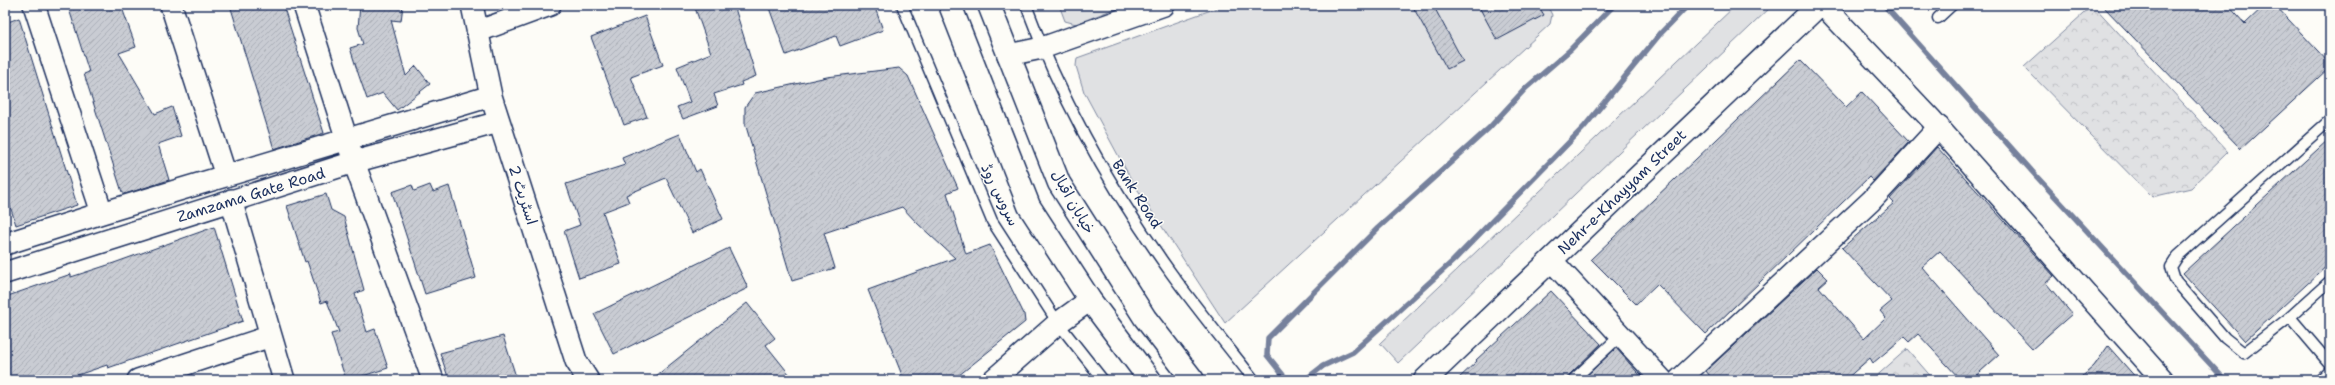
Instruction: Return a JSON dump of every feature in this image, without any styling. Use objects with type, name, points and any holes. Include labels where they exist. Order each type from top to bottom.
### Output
[{"type":"main road","points":[[950,5],[1029,206],[1090,300],[1150,380]]},
{"type":"main road","name":"خیابان اقبال","points":[[989,5],[1059,182],[1145,318],[1193,380]]},
{"type":"main road","name":"Nehr-e-Khayyam Street","points":[[1425,380],[1819,5]]},
{"type":"street","points":[[34,5],[102,213]]},
{"type":"street","points":[[171,5],[226,176]]},
{"type":"street","points":[[304,5],[348,139],[354,162],[433,380]]},
{"type":"street","name":"اسٹریٹ 2","points":[[472,5],[479,31],[491,96],[499,122],[576,361],[588,380]]},
{"type":"street","points":[[479,31],[550,5]]},
{"type":"street","points":[[1008,55],[1042,48],[1164,5]]},
{"type":"street","points":[[1823,5],[1939,127],[2163,380]]},
{"type":"street","name":"Zamzama Gate Road","points":[[5,244],[102,213],[491,96]]},
{"type":"street","name":"Zamzama Gate Road","points":[[5,273],[354,162],[499,122]]},
{"type":"street","points":[[1679,380],[1871,201],[1939,127]]},
{"type":"street","points":[[284,158],[291,182]]},
{"type":"street","points":[[232,200],[284,380]]},
{"type":"street","points":[[49,230],[56,258]]},
{"type":"street","points":[[1551,260],[1662,380]]},
{"type":"street","points":[[993,380],[1058,323],[1090,300]]},
{"type":"street","points":[[138,380],[271,336]]},
{"type":"lane","name":"سروس روڈ","points":[[902,5],[992,221],[1058,323],[1103,380]]},
{"type":"lane","name":"Bank Road","points":[[1026,5],[1042,48],[1098,162],[1170,272],[1254,380]]},
{"type":"lane","points":[[1938,18],[1952,5]]},
{"type":"lane","points":[[2330,120],[2178,256],[2171,267],[2175,280],[2226,338],[2244,353],[2290,317],[2330,281]]},
{"type":"lane","points":[[2290,317],[2330,364]]},
{"type":"lane","points":[[1573,380],[1621,335]]},
{"type":"lane","points":[[2320,380],[2330,370]]},
{"type":"green space","points":[[1059,5],[1124,5],[1076,24],[1065,21]]},
{"type":"green space","points":[[1225,5],[1547,5],[1552,15],[1550,24],[1225,323],[1132,181],[1084,92],[1076,66],[1077,58]]},
{"type":"green space","points":[[1736,5],[1773,5],[1398,363],[1380,343]]},
{"type":"green space","points":[[2093,5],[2228,152],[2191,188],[2152,197],[2024,67]]},
{"type":"green space","points":[[1907,349],[1934,380],[1872,380]]},
{"type":"building","points":[[82,5],[121,5],[136,47],[119,53],[155,114],[172,107],[181,136],[158,144],[169,180],[125,194],[122,192],[84,74],[89,72],[69,9]]},
{"type":"building","points":[[230,5],[283,5],[324,133],[274,149]]},
{"type":"building","points":[[360,5],[403,5],[401,21],[391,20],[406,76],[416,66],[430,84],[397,110],[383,93],[367,99],[350,48],[363,44],[358,28]]},
{"type":"building","points":[[694,5],[734,5],[756,76],[741,82],[742,85],[714,94],[718,106],[683,119],[677,107],[690,102],[677,67],[711,53]]},
{"type":"building","points":[[768,5],[874,5],[883,30],[840,46],[836,36],[786,55]]},
{"type":"building","points":[[1412,5],[1433,5],[1463,61],[1447,69]]},
{"type":"building","points":[[1478,5],[1538,5],[1544,15],[1497,40]]},
{"type":"building","points":[[2102,5],[2228,5],[2245,24],[2265,5],[2275,5],[2330,64],[2330,67],[2241,149]]},
{"type":"building","points":[[645,16],[663,65],[631,77],[647,117],[624,125],[591,37]]},
{"type":"building","points":[[19,18],[77,205],[16,225],[5,190],[5,23]]},
{"type":"building","points":[[1800,60],[1846,107],[1862,92],[1909,142],[1873,181],[1869,177],[1706,334],[1657,284],[1636,304],[1591,259]]},
{"type":"building","points":[[899,68],[908,76],[958,188],[947,193],[966,254],[990,245],[1024,314],[1025,322],[953,380],[904,380],[868,290],[955,258],[902,207],[824,233],[835,268],[792,281],[745,123],[745,107],[755,93],[827,77]]},
{"type":"building","points":[[680,134],[696,172],[700,169],[723,219],[692,233],[666,178],[626,195],[629,202],[603,212],[621,264],[579,278],[564,231],[580,225],[566,184],[625,165],[622,158]]},
{"type":"building","points":[[2330,138],[2330,263],[2245,341],[2183,273]]},
{"type":"building","points":[[1937,147],[2054,276],[2046,283],[2072,314],[2032,349],[1940,251],[1922,267],[1999,355],[1971,380],[1961,380],[1918,334],[1909,342],[1904,337],[1873,363],[1870,358],[1845,380],[1713,380],[1706,371],[1817,268],[1828,279],[1819,287],[1864,339],[1886,318],[1880,311],[1892,301],[1842,248],[1894,203],[1890,199]]},
{"type":"building","points":[[412,185],[414,191],[430,185],[433,192],[449,186],[476,278],[425,294],[392,192]]},
{"type":"building","points":[[326,194],[331,210],[344,217],[364,290],[355,294],[367,332],[375,329],[388,368],[350,380],[346,380],[331,334],[339,332],[327,301],[321,303],[307,261],[305,262],[287,206]]},
{"type":"building","points":[[214,227],[243,321],[108,368],[107,365],[63,380],[5,380],[5,297],[71,274],[71,277],[114,263]]},
{"type":"building","points":[[729,248],[748,288],[614,354],[594,314]]},
{"type":"building","points":[[1551,291],[1601,344],[1569,375],[1567,380],[1457,380],[1477,361],[1476,360]]},
{"type":"building","points":[[747,303],[775,338],[766,345],[794,380],[651,380]]},
{"type":"building","points":[[503,336],[517,380],[449,380],[440,353]]},
{"type":"building","points":[[2108,346],[2138,380],[2078,380],[2094,366]]},
{"type":"building","points":[[1616,348],[1644,380],[1582,380]]},
{"type":"waterway","points":[[1287,380],[1267,355],[1268,338],[1378,228],[1489,128],[1526,88],[1570,50],[1614,5]]},
{"type":"waterway","points":[[1305,380],[1323,366],[1353,352],[1453,261],[1584,127],[1660,34],[1688,5]]},
{"type":"waterway","points":[[1884,5],[2037,177],[2225,380]]}]
